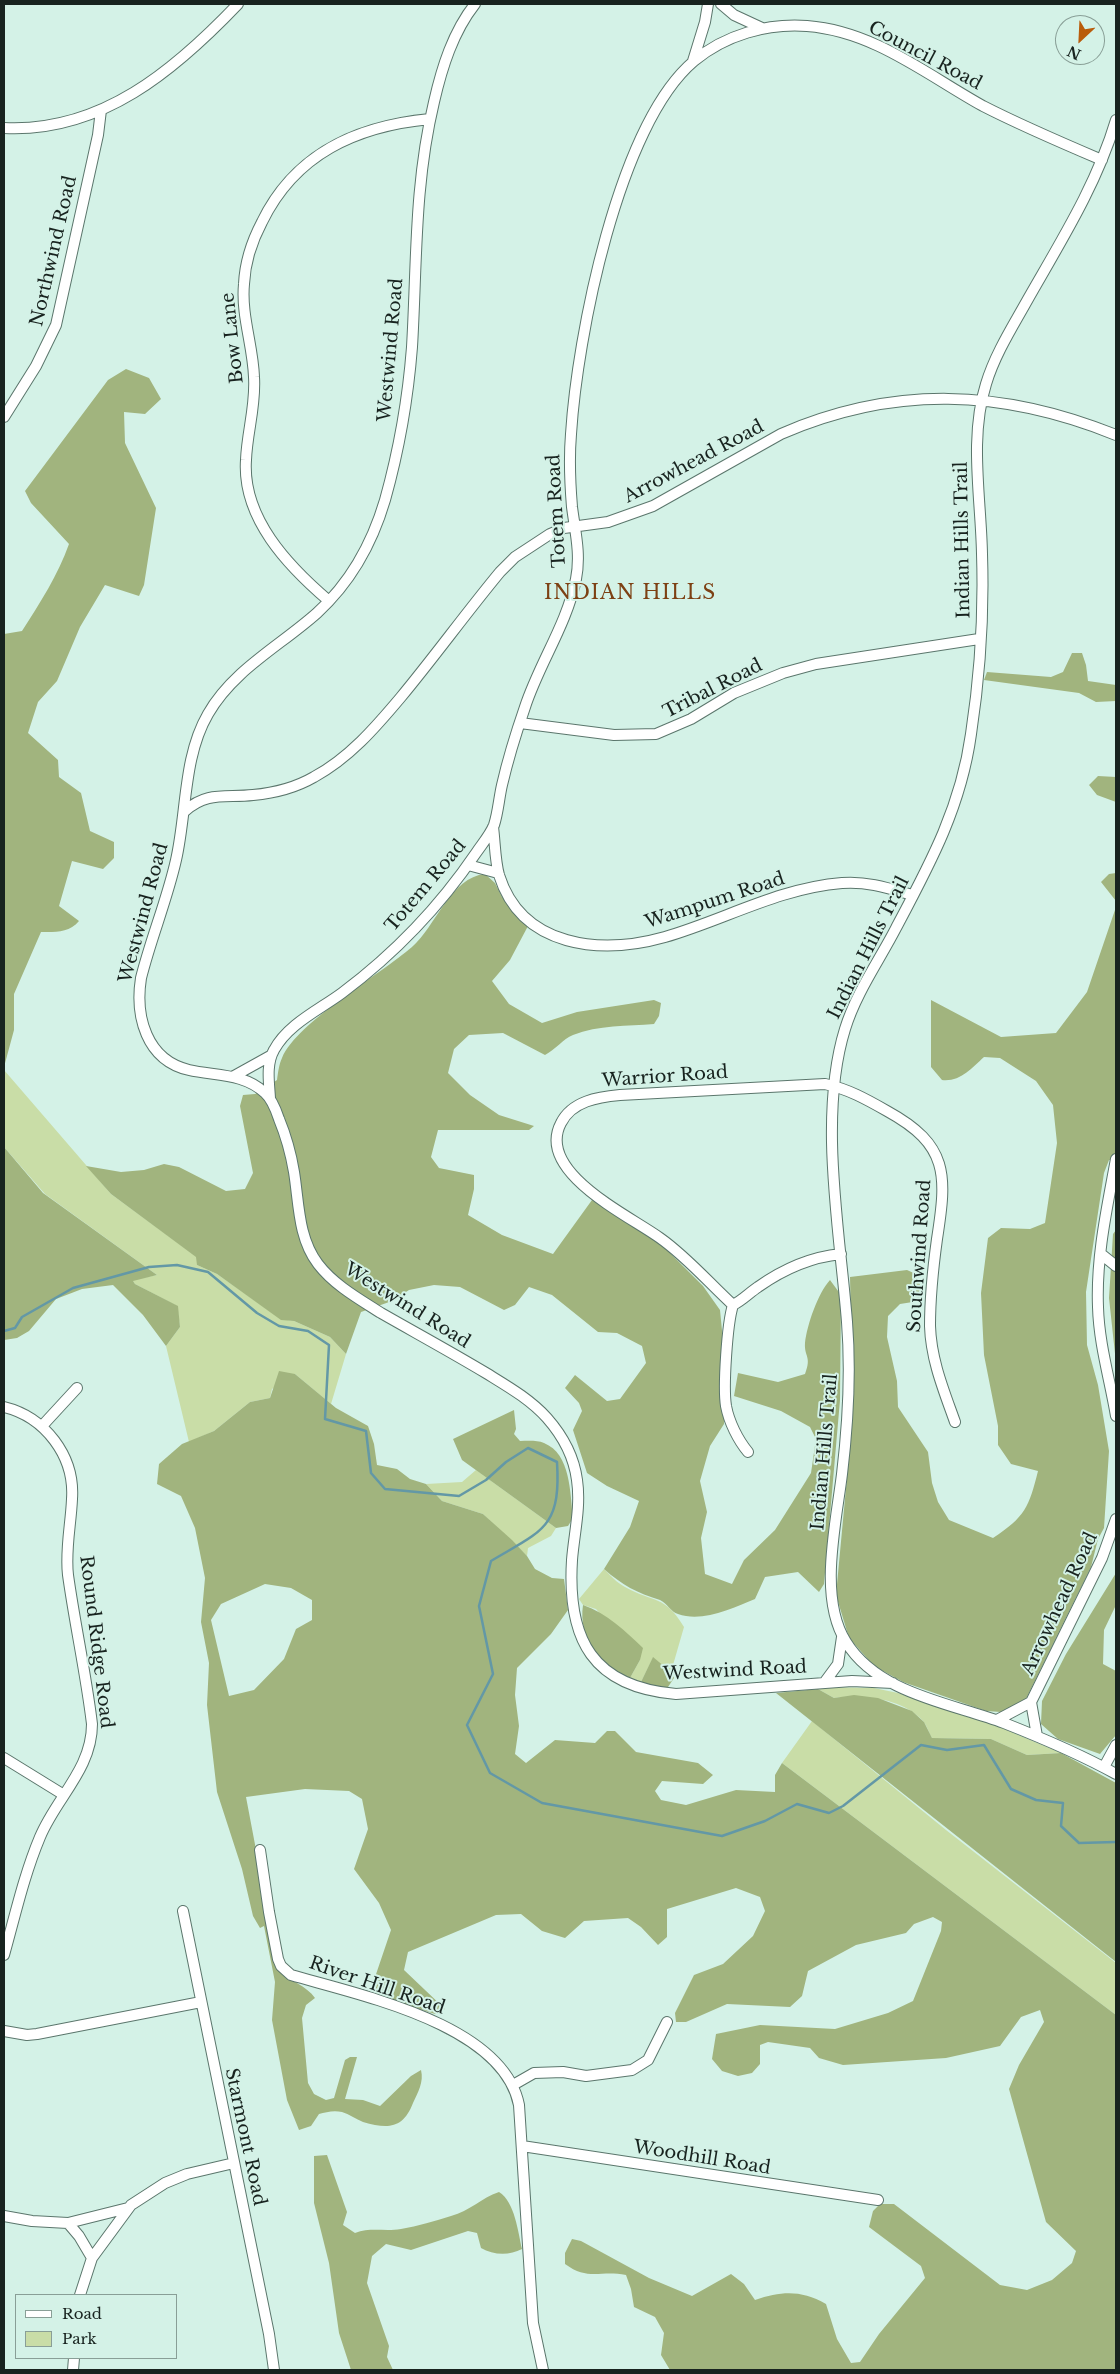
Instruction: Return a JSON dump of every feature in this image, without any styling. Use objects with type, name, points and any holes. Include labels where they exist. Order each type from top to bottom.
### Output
[{"type":"street","points":[[4,128],[48,125],[82,117],[101,110],[147,86],[194,47],[238,4]]},
{"type":"street","name":"Westwind Road","points":[[475,4],[459,29],[448,53],[430,119],[418,196],[412,344],[401,433],[384,503],[369,543],[356,569],[317,613],[239,675],[220,695],[207,714],[198,734],[171,878],[141,978],[139,992],[141,1021],[152,1045],[170,1062],[188,1070],[234,1076],[252,1083],[270,1098],[288,1146],[303,1231],[310,1250],[322,1268],[360,1300],[523,1397],[547,1417],[564,1441],[574,1465],[578,1494],[571,1598],[579,1635],[591,1657],[602,1668],[622,1681],[658,1692],[676,1694],[852,1681],[893,1683]]},
{"type":"street","name":"Totem Road","points":[[693,62],[705,22],[708,4]]},
{"type":"street","points":[[721,4],[734,15],[762,28]]},
{"type":"street","name":"Council Road","points":[[724,42],[762,28],[786,25],[810,26],[858,37],[906,60],[1013,121],[1102,160]]},
{"type":"street","name":"Totem Road","points":[[234,1076],[270,1056],[277,1044],[291,1029],[372,970],[404,940],[468,865],[494,827],[503,782],[520,723],[532,688],[568,605],[576,581],[578,563],[571,496],[571,434],[586,319],[622,186],[634,155],[662,102],[693,62],[724,42]]},
{"type":"street","name":"Northwind Road","points":[[4,417],[36,366],[56,324],[98,135],[101,110]]},
{"type":"street","name":"Bow Lane","points":[[329,601],[282,552],[257,515],[249,495],[245,474],[246,457],[255,399],[243,285],[246,268],[256,236],[271,203],[293,174],[311,159],[354,136],[402,122],[430,119]]},
{"type":"street","name":"Indian Hills Trail","points":[[1116,120],[1090,188],[1000,348],[982,399],[977,435],[982,555],[982,618],[972,732],[958,796],[929,868],[912,895],[850,1012],[844,1033],[834,1086],[834,1148],[848,1327],[849,1396],[831,1586],[837,1626],[842,1636],[860,1660],[893,1683],[1037,1736],[1116,1774]]},
{"type":"street","name":"Arrowhead Road","points":[[185,811],[198,801],[208,797],[251,796],[284,790],[317,776],[341,760],[381,721],[500,572],[515,557],[536,542],[564,528],[608,522],[653,506],[781,434],[838,414],[904,400],[982,399],[1067,418],[1116,435]]},
{"type":"street","name":"Tribal Road","points":[[520,723],[614,735],[656,734],[691,719],[734,693],[783,673],[816,664],[979,639]]},
{"type":"street","points":[[188,780],[194,790],[208,797]]},
{"type":"street","name":"Wampum Road","points":[[494,827],[498,873],[510,899],[533,924],[558,937],[593,945],[636,943],[663,937],[771,899],[834,884],[859,882],[874,884],[912,895]]},
{"type":"street","points":[[468,865],[498,873]]},
{"type":"street","points":[[270,1056],[270,1098]]},
{"type":"street","name":"Warrior Road","points":[[733,1305],[661,1238],[577,1180],[560,1153],[557,1137],[559,1126],[576,1107],[598,1097],[824,1084],[834,1086]]},
{"type":"street","name":"Southwind Road","points":[[834,1086],[850,1091],[912,1127],[929,1144],[940,1166],[944,1188],[932,1289],[930,1328],[934,1359],[956,1422]]},
{"type":"street","points":[[1116,1159],[1097,1282],[1102,1346],[1116,1416]]},
{"type":"street","points":[[748,1452],[739,1439],[728,1414],[726,1400],[730,1320],[733,1305],[766,1281],[794,1267],[830,1255],[841,1254]]},
{"type":"street","points":[[1101,1254],[1116,1266]]},
{"type":"street","points":[[42,1426],[77,1388]]},
{"type":"street","name":"Round Ridge Road","points":[[4,1407],[20,1412],[42,1426],[57,1443],[71,1475],[72,1498],[68,1572],[92,1724],[89,1753],[44,1828],[34,1853],[4,1955]]},
{"type":"street","name":"Arrowhead Road","points":[[997,1720],[1031,1702],[1102,1558],[1116,1518]]},
{"type":"street","name":"Westwind Road","points":[[824,1683],[838,1664],[842,1636]]},
{"type":"street","name":"Arrowhead Road","points":[[1031,1702],[1037,1736]]},
{"type":"street","points":[[1104,1767],[1116,1745]]},
{"type":"street","points":[[4,1758],[64,1795]]},
{"type":"street","name":"River Hill Road","points":[[260,1850],[268,1912],[278,1959],[285,1971],[291,1975],[409,2011],[455,2031],[487,2056],[513,2085],[519,2105],[533,2323],[543,2370]]},
{"type":"street","name":"Starmont Road","points":[[183,1910],[269,2334],[274,2370]]},
{"type":"street","points":[[4,2031],[27,2035],[38,2034],[201,2002]]},
{"type":"street","points":[[513,2085],[534,2073],[550,2071],[601,2076],[632,2070],[642,2065],[651,2056],[667,2022]]},
{"type":"street","name":"Woodhill Road","points":[[522,2146],[878,2200]]},
{"type":"street","points":[[80,2294],[92,2258],[128,2208],[147,2193],[180,2177],[234,2163]]},
{"type":"street","points":[[4,2216],[32,2221],[68,2223],[128,2208]]},
{"type":"street","points":[[68,2223],[79,2236],[92,2258]]},
{"type":"green space","points":[[126,369],[149,378],[161,399],[145,414],[124,412],[125,443],[156,508],[144,585],[139,596],[105,585],[80,627],[57,681],[38,702],[28,733],[58,760],[59,777],[81,793],[90,831],[114,842],[114,858],[103,869],[72,861],[59,906],[79,921],[67,930],[41,932],[14,994],[14,1030],[4,1067],[4,634],[22,631],[54,578],[69,544],[31,503],[25,491],[108,380]]},
{"type":"green space","points":[[1072,653],[1082,653],[1088,681],[1116,685],[1116,701],[1096,702],[1079,693],[984,680],[987,672],[1051,677],[1063,672]]},
{"type":"green space","points":[[1098,776],[1116,777],[1116,802],[1097,795],[1089,785]]},
{"type":"green space","points":[[1116,873],[1116,901],[1101,882],[1109,874]]},
{"type":"green space","points":[[485,874],[495,883],[502,897],[528,926],[510,960],[492,981],[509,1004],[542,1023],[577,1012],[654,1000],[661,1003],[659,1016],[654,1024],[603,1028],[573,1035],[545,1055],[503,1033],[469,1035],[454,1049],[448,1073],[470,1095],[499,1115],[534,1126],[529,1130],[438,1130],[431,1157],[439,1168],[474,1175],[474,1189],[468,1215],[502,1235],[553,1254],[592,1200],[663,1246],[703,1286],[720,1310],[724,1351],[724,1424],[710,1446],[700,1481],[707,1512],[701,1538],[705,1574],[732,1584],[744,1560],[775,1530],[811,1473],[816,1439],[810,1427],[781,1411],[734,1396],[738,1373],[778,1382],[805,1374],[808,1364],[805,1343],[808,1327],[817,1301],[830,1280],[841,1295],[840,1400],[824,1584],[819,1592],[798,1572],[765,1577],[755,1599],[707,1616],[687,1616],[676,1613],[660,1600],[630,1588],[604,1569],[630,1527],[639,1501],[607,1486],[587,1473],[573,1430],[582,1411],[579,1403],[565,1388],[575,1375],[607,1401],[620,1399],[646,1363],[642,1346],[617,1333],[598,1332],[552,1295],[529,1287],[515,1305],[504,1310],[460,1287],[434,1285],[409,1290],[392,1301],[361,1312],[346,1354],[330,1337],[294,1321],[281,1320],[217,1274],[197,1265],[196,1257],[111,1194],[86,1166],[121,1172],[144,1170],[164,1164],[179,1167],[226,1191],[245,1189],[253,1173],[240,1106],[243,1095],[255,1094],[277,1080],[282,1058],[304,1029],[341,999],[412,947],[421,938],[453,893],[473,877]]},
{"type":"green space","points":[[1116,907],[1116,1162],[1109,1160],[1104,1173],[1086,1292],[1087,1345],[1098,1385],[1109,1451],[1104,1528],[1098,1539],[1091,1567],[1026,1699],[1018,1707],[1001,1712],[986,1711],[903,1682],[874,1666],[849,1638],[836,1595],[853,1413],[850,1277],[907,1270],[918,1275],[921,1290],[919,1301],[900,1304],[888,1316],[887,1337],[897,1381],[898,1407],[928,1452],[932,1483],[938,1502],[949,1520],[993,1538],[1012,1524],[1024,1510],[1032,1494],[1038,1471],[1011,1464],[998,1445],[998,1426],[984,1355],[981,1293],[988,1238],[1001,1228],[1030,1229],[1045,1223],[1057,1143],[1053,1105],[1036,1081],[1000,1058],[984,1057],[960,1077],[942,1080],[931,1067],[931,1000],[1001,1037],[1056,1033],[1087,992]]},
{"type":"green space","points":[[4,1070],[111,1194],[197,1257],[197,1265],[217,1274],[281,1319],[294,1321],[330,1337],[346,1354],[331,1404],[295,1374],[272,1389],[270,1398],[250,1402],[214,1431],[189,1442],[166,1346],[180,1327],[177,1306],[135,1284],[132,1280],[157,1275],[45,1194],[4,1147]]},
{"type":"green space","points":[[4,1147],[43,1193],[157,1275],[133,1281],[135,1284],[178,1306],[180,1327],[166,1346],[143,1315],[113,1285],[82,1289],[56,1299],[29,1331],[17,1338],[4,1340]]},
{"type":"green space","points":[[1116,1230],[1116,1363],[1109,1298],[1113,1234]]},
{"type":"green space","points":[[279,1371],[295,1374],[336,1408],[368,1426],[374,1444],[377,1465],[397,1469],[410,1479],[426,1484],[442,1501],[483,1514],[512,1540],[527,1556],[535,1569],[552,1578],[564,1579],[568,1610],[551,1634],[517,1668],[515,1695],[519,1726],[515,1754],[526,1763],[555,1740],[595,1743],[607,1731],[615,1731],[636,1752],[698,1763],[713,1775],[703,1784],[662,1781],[655,1791],[661,1800],[686,1805],[736,1790],[775,1792],[775,1775],[782,1763],[1116,2015],[1116,2370],[670,2370],[661,2355],[664,2333],[655,2317],[634,2307],[626,2275],[588,2274],[565,2264],[565,2253],[572,2239],[581,2241],[649,2278],[692,2296],[731,2274],[744,2284],[755,2300],[791,2293],[817,2299],[826,2304],[837,2339],[851,2363],[860,2362],[879,2334],[925,2278],[921,2266],[869,2227],[873,2211],[880,2204],[894,2204],[1000,2285],[1027,2290],[1052,2280],[1072,2263],[1076,2251],[1046,2222],[1009,2089],[1019,2065],[1044,2022],[1040,2010],[1021,2017],[1000,2046],[946,2058],[843,2065],[819,2058],[810,2048],[768,2042],[760,2045],[760,2064],[752,2073],[738,2076],[722,2071],[712,2059],[716,2034],[760,2025],[835,2029],[888,2013],[913,2001],[941,1931],[942,1922],[933,1917],[914,1924],[906,1933],[856,1945],[808,1971],[802,1996],[790,2007],[727,2004],[686,2022],[676,2022],[675,2013],[694,1975],[723,1964],[753,1936],[765,1911],[760,1897],[736,1888],[667,1909],[667,1937],[658,1945],[641,1927],[628,1918],[584,1921],[565,1938],[542,1931],[521,1914],[496,1915],[408,1952],[404,1970],[445,2009],[435,2014],[379,1996],[371,1989],[391,1930],[379,1903],[354,1869],[368,1829],[362,1799],[349,1791],[305,1789],[246,1797],[279,1971],[308,1990],[315,1998],[306,2005],[302,2018],[308,2083],[314,2094],[326,2100],[334,2098],[345,2060],[350,2057],[357,2057],[345,2099],[363,2100],[380,2106],[411,2076],[421,2070],[422,2074],[420,2087],[409,2112],[394,2125],[380,2126],[363,2122],[342,2112],[333,2111],[319,2114],[311,2126],[299,2130],[287,2100],[272,2020],[275,1982],[264,1926],[260,1928],[253,1916],[242,1869],[217,1792],[207,1705],[209,1663],[201,1622],[205,1578],[195,1528],[181,1496],[157,1484],[159,1464],[182,1444],[214,1431],[250,1402],[270,1398]],"holes":[[[265,1584],[291,1588],[312,1600],[312,1620],[296,1629],[284,1659],[254,1690],[229,1696],[211,1620],[221,1604]]]},
{"type":"green space","points":[[514,1410],[516,1429],[514,1434],[520,1441],[544,1443],[553,1448],[560,1456],[568,1475],[570,1486],[573,1518],[568,1526],[556,1528],[462,1460],[453,1439]]},
{"type":"green space","points":[[476,1470],[556,1528],[551,1536],[528,1548],[527,1556],[483,1514],[442,1501],[426,1484],[462,1482]]},
{"type":"green space","points":[[604,1569],[622,1585],[665,1604],[684,1627],[671,1672],[653,1658],[641,1682],[630,1678],[640,1660],[596,1609],[583,1605],[579,1599]]},
{"type":"green space","points":[[1116,1573],[1116,1605],[1104,1630],[1103,1664],[1116,1671],[1116,1735],[1100,1754],[1058,1739],[1041,1724],[1042,1701],[1066,1654]]},
{"type":"green space","points":[[583,1605],[608,1618],[643,1648],[640,1660],[630,1678],[609,1667],[593,1650],[584,1629]]},
{"type":"green space","points":[[653,1657],[671,1672],[674,1678],[668,1687],[661,1688],[641,1682]]},
{"type":"green space","points":[[827,1687],[874,1688],[898,1693],[995,1725],[1061,1753],[1027,1755],[991,1739],[932,1738],[923,1721],[905,1707],[869,1697],[834,1698],[818,1689]]},
{"type":"green space","points":[[818,1689],[834,1698],[854,1695],[878,1698],[912,1711],[924,1722],[932,1738],[991,1739],[1027,1755],[1061,1753],[1116,1783],[1116,1962],[776,1693]]},
{"type":"green space","points":[[812,1721],[946,1830],[1116,1963],[1116,2015],[782,1763]]},
{"type":"green space","points":[[327,2155],[347,2212],[343,2225],[355,2233],[367,2230],[401,2229],[433,2222],[458,2214],[499,2192],[509,2203],[515,2218],[522,2249],[512,2253],[501,2254],[481,2248],[477,2233],[468,2231],[411,2250],[386,2244],[372,2256],[367,2283],[389,2346],[387,2357],[393,2370],[351,2370],[339,2333],[329,2263],[314,2203],[314,2156]]},
{"type":"waterway","points":[[4,1331],[15,1328],[22,1317],[73,1288],[149,1267],[177,1265],[208,1272],[257,1313],[279,1326],[308,1331],[329,1345],[325,1419],[366,1431],[371,1473],[385,1489],[459,1496],[486,1480],[506,1462],[528,1448],[557,1462],[556,1501],[552,1514],[545,1525],[524,1542],[491,1561],[479,1606],[493,1674],[467,1725],[490,1773],[542,1803],[722,1836],[765,1821],[797,1804],[829,1813],[843,1806],[921,1745],[947,1750],[984,1745],[1011,1789],[1036,1800],[1063,1803],[1061,1826],[1079,1843],[1116,1842]]},
{"type":"district","name":"INDIAN HILLS","points":[[630,593]]}]
